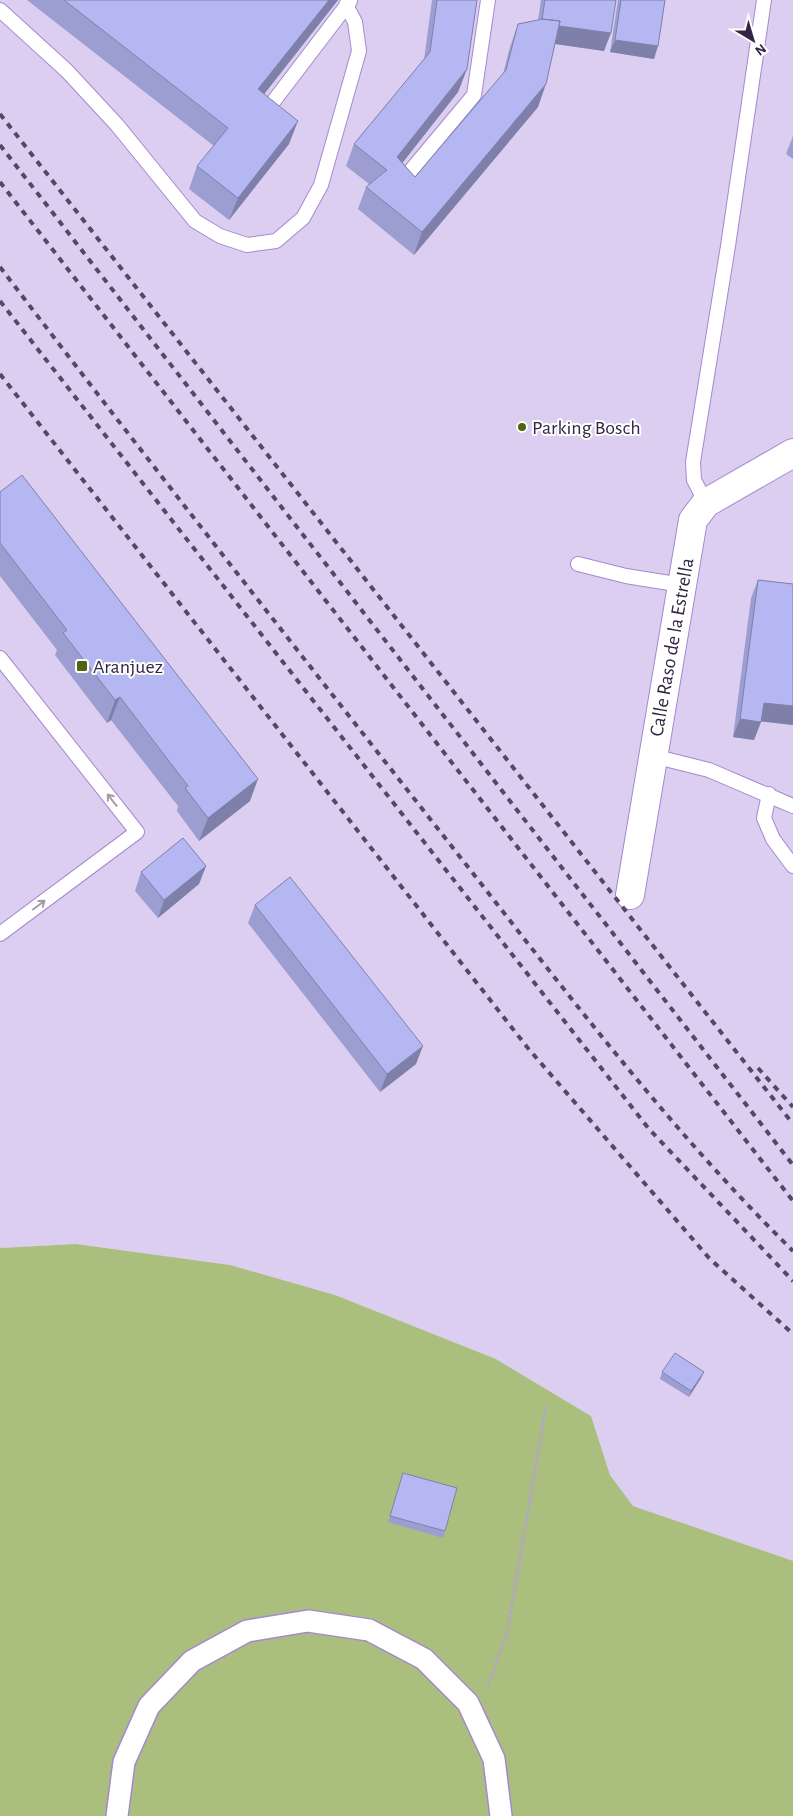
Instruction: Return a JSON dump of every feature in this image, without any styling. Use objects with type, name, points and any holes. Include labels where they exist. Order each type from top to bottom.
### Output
[{"type":"street","name":"Calle Raso de la Estrella","points":[[630,895],[693,520],[706,504],[793,453]]},
{"type":"street","points":[[118,1816],[124,1762],[149,1706],[192,1661],[247,1632],[308,1621],[369,1630],[424,1659],[468,1703],[494,1759],[501,1816]]},
{"type":"lane","points":[[408,174],[474,95],[488,0]]},
{"type":"lane","points":[[706,504],[694,480],[693,462],[728,246],[764,0]]},
{"type":"lane","points":[[0,10],[24,30],[86,91],[117,125],[195,221],[220,236],[247,245],[276,241],[302,218],[321,186],[359,51],[355,22],[348,3]]},
{"type":"lane","points":[[270,106],[348,3]]},
{"type":"lane","points":[[578,564],[626,576],[682,585]]},
{"type":"lane","points":[[0,658],[137,832],[0,934]]},
{"type":"lane","points":[[653,756],[708,770],[769,794],[793,806]]},
{"type":"lane","points":[[769,794],[764,818],[773,839],[793,866]]},
{"type":"path","points":[[468,1703],[488,1688],[507,1633],[546,1406]]},
{"type":"shaded area","points":[[0,0],[793,0],[793,1561],[633,1506],[610,1475],[591,1416],[496,1359],[335,1295],[230,1265],[76,1244],[0,1248]]},
{"type":"green space","points":[[76,1244],[230,1265],[335,1295],[496,1359],[591,1416],[610,1475],[633,1506],[793,1561],[793,1816],[0,1816],[0,1248]]},
{"type":"building","points":[[64,0],[329,0],[258,89],[298,121],[238,198],[197,166],[228,128]]},
{"type":"building","points":[[437,0],[477,0],[467,69],[397,157],[415,177],[506,70],[518,24],[543,19],[560,21],[546,84],[422,232],[366,187],[387,170],[354,144],[430,52]]},
{"type":"building","points":[[545,0],[616,0],[611,33],[559,26],[560,21],[542,19]]},
{"type":"building","points":[[621,0],[665,0],[658,46],[615,40]]},
{"type":"building","points":[[22,475],[258,779],[208,818],[185,788],[188,786],[120,697],[115,700],[63,633],[67,630],[0,543],[0,492]]},
{"type":"building","points":[[758,580],[793,584],[793,706],[764,703],[761,722],[740,719]]},
{"type":"building","points":[[183,838],[206,866],[164,900],[141,872]]},
{"type":"building","points":[[290,877],[423,1046],[387,1074],[255,905]]},
{"type":"building","points":[[675,1353],[704,1372],[691,1391],[662,1372]]},
{"type":"building","points":[[403,1473],[457,1488],[445,1531],[390,1516]]},
{"type":"railway","points":[[0,114],[793,1124]]},
{"type":"railway","points":[[0,145],[793,1165]]},
{"type":"railway","points":[[0,182],[793,1201]]},
{"type":"railway","points":[[0,267],[225,558],[575,1003],[702,1155],[793,1251]]},
{"type":"railway","points":[[0,301],[649,1129],[793,1281]]},
{"type":"railway","points":[[0,374],[527,1047],[709,1258],[793,1334]]},
{"type":"railway","points":[[758,1068],[793,1107]]},
{"type":"place","name":"Parking Bosch","points":[[522,427]]},
{"type":"place","name":"Aranjuez","points":[[82,666]]}]
